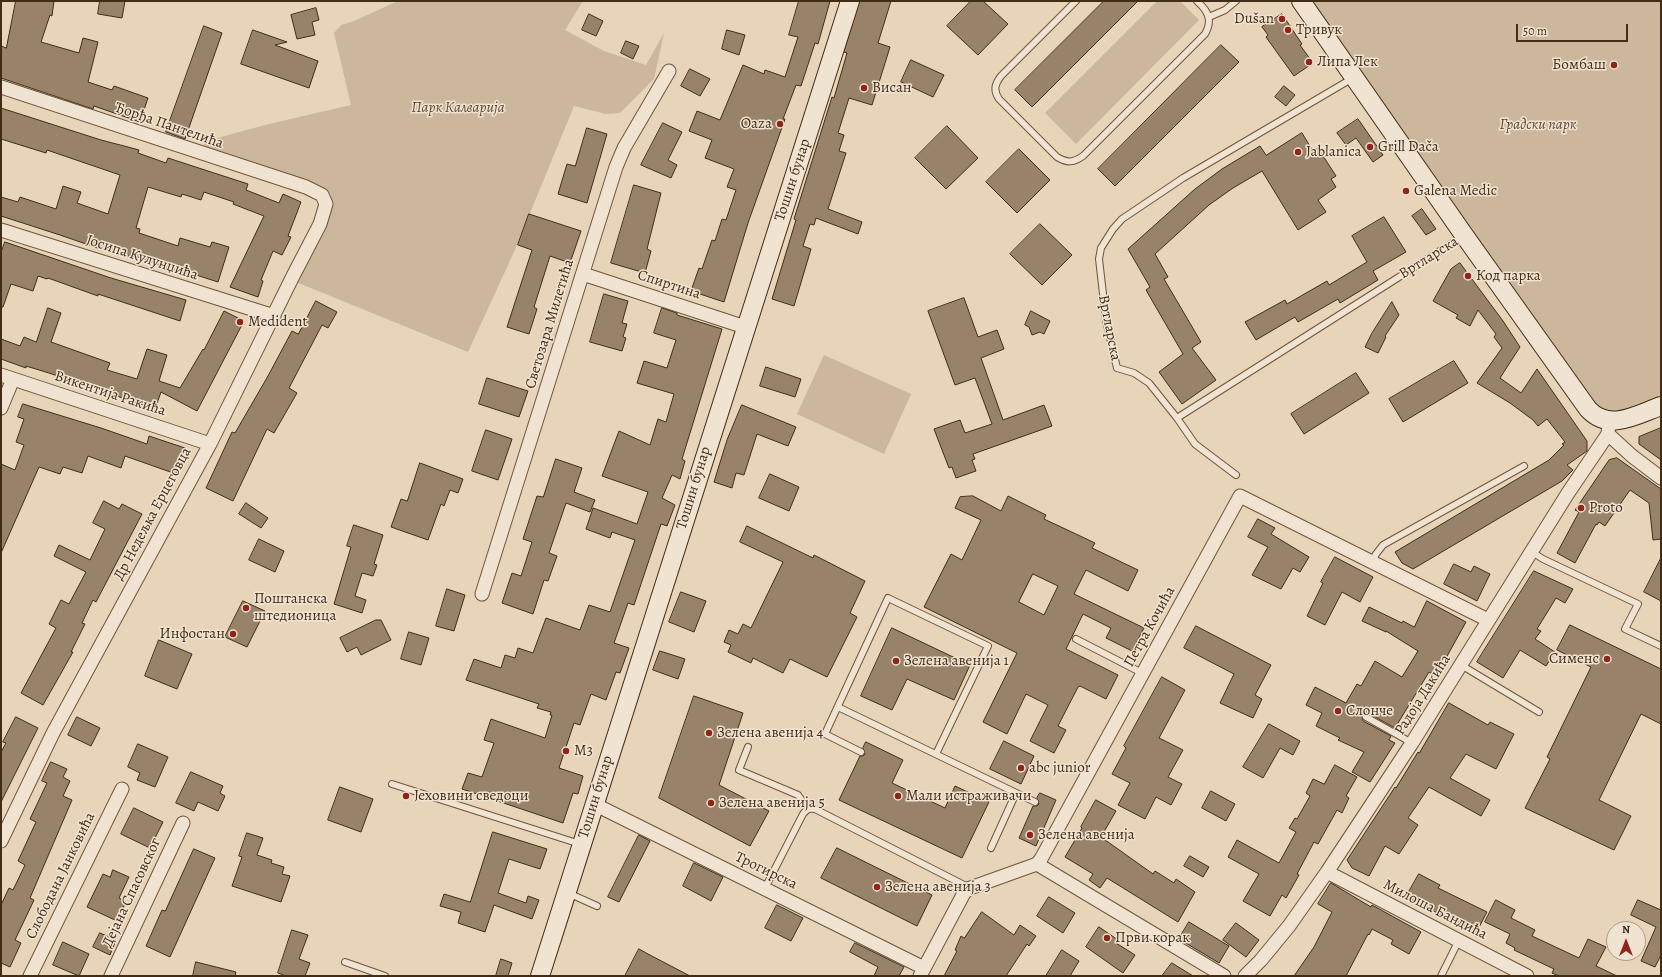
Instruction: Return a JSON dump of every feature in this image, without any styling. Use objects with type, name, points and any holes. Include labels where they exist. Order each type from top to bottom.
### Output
[{"type":"main road","name":"Тошин бунар","points":[[540,976],[745,327],[850,1]]},
{"type":"main road","name":"Вртларска","points":[[1301,1],[1566,379],[1604,424]]},
{"type":"main road","points":[[1604,424],[1629,418],[1661,406]]},
{"type":"street","name":"Светозара Милетића","points":[[482,594],[616,167],[624,148],[668,71]]},
{"type":"street","name":"Ђорђа Пантелића","points":[[1,87],[300,185],[322,195],[325,199]]},
{"type":"street","name":"Др Недељка Ерцеговца","points":[[1,841],[53,733],[210,444],[320,224],[326,204],[325,199]]},
{"type":"street","name":"Јосипа Кулунџића","points":[[1,230],[274,316]]},
{"type":"street","name":"Спиртина","points":[[583,274],[745,327]]},
{"type":"street","points":[[1,408],[7,377]]},
{"type":"street","name":"Викентија Ракића","points":[[7,377],[210,444]]},
{"type":"street","points":[[1604,424],[1632,456],[1661,478]]},
{"type":"street","name":"Радоја Дакића","points":[[1245,976],[1261,960],[1289,926],[1327,872],[1412,743],[1568,493],[1604,424]]},
{"type":"street","name":"Петра Кочића","points":[[1037,864],[1045,853],[1240,496],[1488,620]]},
{"type":"street","name":"Слободана Јанковића","points":[[30,976],[122,789]]},
{"type":"street","name":"Трогирска","points":[[594,804],[765,888],[922,972]]},
{"type":"street","name":"Дејана Спасовског","points":[[111,976],[183,823]]},
{"type":"street","points":[[922,972],[960,898],[970,888],[1037,864],[1224,976]]},
{"type":"street","name":"Милоша Бандића","points":[[1327,872],[1527,976]]},
{"type":"lane","points":[[1076,1],[1001,76],[995,89],[995,94],[999,99],[1057,157],[1069,163],[1077,161],[1083,156],[1206,34],[1209,28],[1209,18],[1206,10],[1197,1]]},
{"type":"lane","points":[[1209,18],[1225,10],[1236,1]]},
{"type":"lane","name":"Вртларска","points":[[1354,77],[1183,178],[1122,219],[1106,238],[1101,248],[1099,259],[1101,291],[1117,368],[1134,373],[1149,383],[1177,418],[1464,235]]},
{"type":"lane","points":[[1177,418],[1195,444],[1236,475]]},
{"type":"lane","points":[[1372,562],[1383,545],[1524,466]]},
{"type":"lane","points":[[1532,552],[1543,560],[1638,604],[1625,629],[1661,646]]},
{"type":"lane","points":[[861,752],[825,734],[888,598],[988,646],[936,754]]},
{"type":"lane","points":[[1076,640],[1142,673]]},
{"type":"lane","points":[[1461,665],[1540,712]]},
{"type":"lane","points":[[838,707],[1035,802]]},
{"type":"lane","points":[[1366,717],[1412,743]]},
{"type":"lane","points":[[748,747],[739,770],[798,795],[808,809]]},
{"type":"lane","points":[[392,784],[581,845]]},
{"type":"lane","points":[[991,848],[1016,793]]},
{"type":"lane","points":[[765,888],[803,814],[808,809],[815,809],[970,888]]},
{"type":"lane","points":[[566,892],[597,906]]},
{"type":"lane","points":[[1441,976],[1459,940]]},
{"type":"lane","points":[[345,962],[385,976]]},
{"type":"green space","name":"Парк Калварија","points":[[398,1],[583,1],[565,30],[604,51],[646,65],[664,33],[654,79],[620,113],[606,114],[574,106],[514,252],[468,352],[291,280],[325,199],[205,155],[204,145],[206,141],[269,124],[351,105],[334,33],[341,25],[354,21]]},
{"type":"green space","points":[[1157,1],[1180,1],[1199,20],[1076,144],[1045,113]]},
{"type":"green space","name":"Градски парк","points":[[1304,1],[1661,1],[1661,406],[1610,417],[1593,408]]},
{"type":"green space","points":[[824,355],[911,394],[884,454],[797,414]]},
{"type":"building","points":[[16,1],[54,1],[52,16],[50,15],[41,42],[79,53],[83,38],[98,42],[88,82],[112,90],[114,86],[148,98],[140,122],[94,106],[93,109],[1,78],[1,46],[6,48]]},
{"type":"building","points":[[100,1],[125,1],[122,18],[98,14]]},
{"type":"building","points":[[799,1],[830,1],[818,44],[815,43],[801,86],[796,85],[783,119],[785,119],[748,223],[724,302],[691,291],[699,268],[702,269],[712,240],[715,241],[722,219],[726,220],[736,190],[727,187],[734,169],[705,158],[712,140],[689,131],[697,111],[720,120],[743,65],[764,74],[765,70],[785,77],[798,37],[789,35]]},
{"type":"building","points":[[860,1],[891,1],[878,43],[890,47],[872,105],[849,98],[838,133],[844,135],[839,151],[846,153],[828,209],[862,222],[858,234],[816,218],[814,225],[810,224],[803,246],[811,249],[794,306],[772,299],[796,220],[794,219],[832,97],[834,98],[847,53],[844,52]]},
{"type":"building","points":[[971,1],[983,1],[1008,24],[978,55],[947,26]]},
{"type":"building","points":[[1104,1],[1138,1],[1032,107],[1015,90]]},
{"type":"building","points":[[316,8],[319,20],[312,22],[315,35],[297,39],[291,15]]},
{"type":"building","points":[[589,14],[603,21],[596,36],[582,30]]},
{"type":"building","points":[[1282,14],[1302,44],[1300,45],[1313,63],[1294,76],[1266,37],[1268,35],[1262,27]]},
{"type":"building","points":[[204,26],[222,33],[185,139],[166,132]]},
{"type":"building","points":[[253,30],[287,42],[275,45],[318,61],[309,88],[241,64]]},
{"type":"building","points":[[727,30],[745,35],[739,55],[722,49]]},
{"type":"building","points":[[626,41],[639,46],[633,59],[621,53]]},
{"type":"building","points":[[1221,45],[1239,62],[1115,186],[1098,169]]},
{"type":"building","points":[[911,60],[944,75],[933,97],[901,82]]},
{"type":"building","points":[[690,69],[710,79],[700,96],[681,86]]},
{"type":"building","points":[[1284,86],[1295,95],[1286,106],[1275,97]]},
{"type":"building","points":[[1,108],[101,140],[139,150],[138,153],[166,163],[168,158],[248,184],[246,190],[279,203],[283,194],[301,202],[288,236],[291,237],[282,255],[273,251],[261,280],[263,281],[258,297],[230,287],[264,216],[233,204],[234,202],[204,192],[201,200],[182,194],[181,197],[148,187],[136,228],[140,229],[139,233],[178,246],[180,238],[210,247],[212,242],[229,247],[218,282],[193,274],[192,276],[132,255],[131,257],[109,250],[109,252],[1,216],[1,197],[18,202],[20,197],[56,209],[63,186],[81,192],[77,203],[108,214],[120,175],[47,150],[46,153],[1,139]]},
{"type":"building","points":[[1358,119],[1383,155],[1373,162],[1356,138],[1346,145],[1337,133]]},
{"type":"building","points":[[663,123],[682,132],[668,160],[677,165],[671,178],[641,165]]},
{"type":"building","points":[[947,126],[978,158],[946,189],[915,158]]},
{"type":"building","points":[[587,128],[607,134],[587,203],[558,194],[567,164],[575,166]]},
{"type":"building","points":[[1302,133],[1313,151],[1318,148],[1336,176],[1331,179],[1336,187],[1318,200],[1326,212],[1298,230],[1262,171],[1233,188],[1209,205],[1155,254],[1168,277],[1164,279],[1201,342],[1192,348],[1216,380],[1182,404],[1159,372],[1183,354],[1146,290],[1150,287],[1128,249],[1195,189],[1222,169],[1260,146],[1266,155]]},
{"type":"building","points":[[1019,149],[1050,180],[1017,213],[986,182]]},
{"type":"building","points":[[634,185],[661,193],[647,249],[651,251],[645,273],[611,263]]},
{"type":"building","points":[[1422,209],[1436,229],[1426,235],[1412,216]]},
{"type":"building","points":[[529,214],[581,231],[570,263],[550,256],[534,307],[537,309],[529,334],[507,327],[532,250],[518,245]]},
{"type":"building","points":[[1384,217],[1406,252],[1373,271],[1378,280],[1340,303],[1338,299],[1298,322],[1295,317],[1256,340],[1245,322],[1285,300],[1287,304],[1327,281],[1329,285],[1367,262],[1352,236]]},
{"type":"building","points":[[1040,224],[1072,255],[1042,285],[1010,254]]},
{"type":"building","points":[[5,242],[111,278],[186,300],[180,321],[38,276],[33,291],[11,284],[3,307],[1,307],[1,253]]},
{"type":"building","points":[[1460,263],[1503,321],[1520,347],[1500,378],[1521,393],[1537,369],[1587,441],[1587,451],[1567,465],[1573,470],[1562,481],[1413,569],[1402,563],[1395,552],[1549,460],[1564,445],[1562,444],[1565,442],[1547,419],[1538,426],[1533,420],[1510,403],[1477,383],[1502,348],[1494,337],[1496,334],[1478,310],[1470,326],[1456,318],[1458,315],[1433,301],[1451,269]]},
{"type":"building","points":[[604,294],[628,301],[622,323],[627,324],[623,337],[626,338],[622,351],[590,342]]},
{"type":"building","points":[[964,298],[978,337],[997,330],[1004,349],[981,358],[1003,420],[1044,405],[1052,426],[973,454],[975,459],[972,460],[976,471],[956,478],[952,467],[949,468],[934,429],[960,420],[965,433],[992,424],[975,378],[955,385],[928,311]]},
{"type":"building","points":[[316,301],[337,312],[328,328],[322,325],[289,388],[297,393],[274,433],[267,429],[233,501],[206,488],[232,432],[235,433],[292,331],[298,334]]},
{"type":"building","points":[[1392,302],[1399,315],[1385,336],[1386,337],[1378,353],[1365,347],[1372,333]]},
{"type":"building","points":[[48,308],[61,313],[51,342],[110,363],[107,370],[137,379],[147,349],[167,355],[159,381],[180,388],[203,349],[204,350],[224,311],[244,321],[197,411],[161,392],[155,409],[49,373],[26,366],[26,368],[1,359],[1,339],[20,346],[24,337],[36,342]]},
{"type":"building","points":[[662,308],[677,313],[677,315],[722,329],[682,459],[685,461],[680,479],[672,475],[662,498],[675,505],[667,526],[661,524],[634,605],[628,603],[614,643],[629,648],[620,673],[616,672],[606,700],[591,694],[580,725],[574,723],[559,768],[583,776],[578,794],[573,793],[563,823],[462,789],[468,773],[482,777],[494,743],[484,740],[491,719],[545,738],[552,715],[550,715],[551,712],[537,708],[539,704],[466,680],[474,659],[501,668],[505,655],[515,658],[518,648],[533,653],[546,618],[580,630],[589,605],[610,612],[635,540],[612,532],[610,538],[586,529],[593,508],[637,524],[648,492],[602,476],[619,431],[650,445],[658,419],[666,422],[674,394],[637,383],[644,361],[667,368],[676,340],[654,333]]},
{"type":"building","points":[[1031,311],[1050,321],[1044,334],[1040,332],[1032,335],[1029,327],[1025,325]]},
{"type":"building","points":[[1454,361],[1468,383],[1403,422],[1389,399]]},
{"type":"building","points":[[766,367],[801,379],[795,397],[760,386]]},
{"type":"building","points":[[1356,373],[1369,393],[1304,434],[1291,414]]},
{"type":"building","points":[[487,378],[528,391],[519,417],[479,404]]},
{"type":"building","points":[[23,404],[147,444],[149,436],[185,448],[176,474],[125,456],[121,468],[88,456],[82,473],[63,467],[60,474],[39,467],[1,553],[1,464],[15,470],[24,445],[16,442],[24,419],[18,417]]},
{"type":"building","points":[[742,405],[796,427],[788,446],[757,434],[744,475],[736,473],[732,488],[714,482],[727,440]]},
{"type":"building","points":[[1661,428],[1661,460],[1639,444],[1639,437]]},
{"type":"building","points":[[486,430],[512,439],[498,480],[472,471]]},
{"type":"building","points":[[1617,458],[1661,489],[1661,539],[1653,540],[1649,503],[1630,490],[1605,526],[1599,522],[1597,525],[1596,524],[1575,563],[1557,553],[1579,512],[1575,510],[1609,460]]},
{"type":"building","points":[[556,459],[582,468],[574,492],[595,500],[590,512],[566,503],[549,553],[557,556],[548,581],[544,580],[533,614],[502,603],[512,573],[521,576],[532,542],[523,539],[537,496],[543,497]]},
{"type":"building","points":[[420,463],[463,479],[458,493],[450,490],[444,506],[441,504],[428,540],[391,527],[401,499],[407,501]]},
{"type":"building","points":[[770,474],[799,487],[789,511],[759,498]]},
{"type":"building","points":[[973,496],[1001,511],[1008,496],[1046,515],[1044,519],[1095,543],[1092,548],[1138,570],[1128,591],[1086,570],[1074,594],[1144,628],[1132,651],[1106,638],[1111,628],[1083,614],[1066,649],[1118,675],[1106,699],[1080,686],[1078,687],[1058,726],[1066,730],[1054,753],[1030,741],[1048,705],[1026,694],[1007,734],[983,722],[1017,653],[924,607],[951,554],[962,560],[981,520],[955,508],[960,497]],"holes":[[[1033,574],[1058,586],[1044,615],[1019,602]]]},
{"type":"building","points":[[104,501],[119,509],[122,504],[142,514],[96,602],[93,600],[82,623],[85,624],[71,652],[73,652],[43,705],[21,693],[56,628],[49,624],[61,600],[69,604],[86,572],[54,556],[59,545],[90,560],[105,529],[93,523]]},
{"type":"building","points":[[246,503],[268,518],[261,528],[239,514]]},
{"type":"building","points":[[1258,519],[1275,528],[1271,534],[1309,557],[1300,572],[1293,568],[1281,589],[1252,575],[1268,547],[1248,537]]},
{"type":"building","points":[[354,525],[383,535],[374,564],[377,565],[373,576],[362,573],[355,596],[366,600],[362,613],[334,604],[351,547],[347,546]]},
{"type":"building","points":[[747,526],[813,558],[814,555],[865,581],[850,613],[857,617],[827,677],[790,659],[783,673],[753,658],[751,663],[728,652],[731,645],[724,642],[729,630],[738,634],[743,624],[751,628],[783,562],[740,542]]},
{"type":"building","points":[[259,539],[284,551],[275,572],[249,560]]},
{"type":"building","points":[[1335,557],[1373,577],[1360,602],[1342,592],[1325,625],[1307,616],[1323,583],[1321,582]]},
{"type":"building","points":[[1661,558],[1661,601],[1644,592]]},
{"type":"building","points":[[1454,564],[1471,572],[1474,566],[1490,574],[1477,601],[1444,584]]},
{"type":"building","points":[[1534,571],[1573,589],[1565,603],[1556,598],[1537,629],[1541,631],[1535,639],[1555,652],[1546,666],[1520,650],[1503,678],[1477,662]]},
{"type":"building","points":[[447,589],[465,595],[454,631],[436,626]]},
{"type":"building","points":[[681,592],[706,601],[694,632],[669,622]]},
{"type":"building","points":[[243,601],[265,611],[247,647],[225,637]]},
{"type":"building","points":[[1427,601],[1466,622],[1446,658],[1448,660],[1438,677],[1429,672],[1395,728],[1368,713],[1362,714],[1363,721],[1391,736],[1389,740],[1395,743],[1370,782],[1352,772],[1364,752],[1338,740],[1340,738],[1316,726],[1322,713],[1306,705],[1315,687],[1346,703],[1357,684],[1361,686],[1375,661],[1402,677],[1418,651],[1386,631],[1362,621],[1369,607],[1402,623],[1403,621],[1414,627]]},
{"type":"building","points":[[376,620],[381,620],[391,640],[361,655],[357,647],[347,652],[340,638]]},
{"type":"building","points":[[1570,625],[1661,669],[1661,724],[1641,714],[1599,800],[1631,816],[1614,850],[1525,808],[1550,759],[1547,757],[1591,667],[1557,650]]},
{"type":"building","points":[[1196,626],[1271,665],[1255,695],[1262,699],[1253,718],[1220,703],[1234,674],[1184,648]]},
{"type":"building","points":[[892,628],[970,665],[954,700],[907,679],[892,710],[861,696]]},
{"type":"building","points":[[409,632],[429,638],[421,665],[401,659]]},
{"type":"building","points":[[159,640],[192,654],[177,689],[145,676]]},
{"type":"building","points":[[660,651],[685,659],[678,679],[653,670]]},
{"type":"building","points":[[1162,677],[1185,690],[1159,738],[1183,750],[1168,777],[1182,784],[1171,805],[1156,797],[1145,819],[1118,805],[1130,783],[1112,774],[1126,748],[1124,746]]},
{"type":"building","points":[[694,696],[743,713],[719,785],[769,811],[750,846],[659,798]]},
{"type":"building","points":[[1449,703],[1488,725],[1490,722],[1514,734],[1496,769],[1466,754],[1450,778],[1490,800],[1481,816],[1429,787],[1408,818],[1418,825],[1399,854],[1385,846],[1369,876],[1352,868],[1347,860],[1395,787],[1396,788],[1418,752],[1419,753]]},
{"type":"building","points":[[16,717],[38,728],[1,802],[1,752],[6,743],[3,742]]},
{"type":"building","points":[[77,717],[100,728],[91,746],[68,735]]},
{"type":"building","points":[[1269,724],[1300,741],[1293,755],[1280,748],[1263,778],[1243,767]]},
{"type":"building","points":[[1004,741],[1034,756],[1021,784],[990,769]]},
{"type":"building","points":[[866,742],[903,760],[892,783],[945,808],[955,786],[989,802],[962,858],[839,800],[860,756],[865,754],[863,748]]},
{"type":"building","points":[[138,744],[168,757],[155,787],[137,780],[140,773],[128,767]]},
{"type":"building","points":[[51,762],[67,769],[63,777],[70,781],[63,796],[72,800],[30,898],[34,900],[15,940],[21,943],[10,967],[1,963],[1,905],[9,888],[13,890],[25,865],[18,861],[36,822],[30,819],[47,783],[42,781]]},
{"type":"building","points":[[1335,765],[1357,777],[1346,796],[1349,798],[1342,813],[1337,810],[1318,844],[1314,842],[1297,874],[1299,875],[1286,898],[1282,895],[1270,916],[1243,901],[1259,874],[1228,857],[1237,840],[1279,863],[1296,832],[1289,828],[1295,818],[1297,819],[1310,796],[1306,793],[1313,779],[1324,784]]},
{"type":"building","points":[[191,772],[223,786],[220,793],[225,796],[218,811],[198,802],[194,811],[176,803]]},
{"type":"building","points":[[340,787],[373,799],[361,832],[328,820]]},
{"type":"building","points":[[1211,791],[1235,804],[1226,821],[1202,808]]},
{"type":"building","points":[[1040,793],[1056,800],[1036,846],[1019,838],[1033,806],[1037,806],[1039,804],[1037,798]]},
{"type":"building","points":[[1096,800],[1116,811],[1101,837],[1153,874],[1155,871],[1174,883],[1176,879],[1195,892],[1178,922],[1107,878],[1100,888],[1089,880],[1093,874],[1065,857]]},
{"type":"building","points":[[134,808],[163,822],[150,848],[121,834]]},
{"type":"building","points":[[493,832],[547,849],[540,869],[509,859],[498,893],[526,903],[528,896],[539,900],[532,919],[494,905],[485,932],[458,923],[461,912],[440,906],[444,894],[470,902]]},
{"type":"building","points":[[247,833],[263,838],[257,855],[272,860],[271,863],[284,867],[282,874],[290,876],[281,902],[232,886],[242,857],[239,856]]},
{"type":"building","points":[[639,835],[650,841],[619,902],[608,897]]},
{"type":"building","name":"Зелена авенија 3","points":[[837,848],[932,895],[917,926],[821,878]]},
{"type":"building","points":[[194,849],[215,858],[170,957],[146,946],[162,910],[165,911]]},
{"type":"building","points":[[1190,856],[1209,867],[1203,877],[1184,866]]},
{"type":"building","points":[[694,863],[723,877],[711,901],[683,886]]},
{"type":"building","points":[[113,870],[129,877],[119,898],[126,902],[117,921],[87,907],[103,874],[110,877]]},
{"type":"building","points":[[1419,874],[1440,885],[1438,888],[1487,912],[1476,933],[1406,897]]},
{"type":"building","points":[[1331,883],[1371,907],[1372,905],[1421,932],[1409,954],[1391,944],[1393,940],[1372,929],[1346,976],[1294,976],[1314,947],[1332,912],[1318,904]]},
{"type":"building","points":[[1049,897],[1075,913],[1063,933],[1037,916]]},
{"type":"building","points":[[1496,900],[1515,910],[1511,918],[1535,930],[1532,936],[1579,958],[1588,939],[1606,947],[1596,966],[1617,976],[1559,976],[1552,973],[1554,969],[1514,950],[1515,948],[1506,943],[1510,934],[1485,922]]},
{"type":"building","points":[[1638,900],[1661,910],[1661,955],[1655,967],[1641,961],[1646,961],[1646,950],[1656,927],[1631,915]]},
{"type":"building","points":[[777,905],[803,918],[791,941],[765,928]]},
{"type":"building","points":[[982,912],[1014,935],[1020,925],[1036,936],[1029,946],[1027,944],[1006,976],[944,976],[957,951],[955,950],[961,936],[964,938]]},
{"type":"building","points":[[1189,922],[1229,946],[1219,963],[1179,939]]},
{"type":"building","points":[[1236,923],[1259,940],[1246,957],[1223,940]]},
{"type":"building","points":[[1099,927],[1118,940],[1116,943],[1135,955],[1123,973],[1086,947]]},
{"type":"building","points":[[292,930],[308,935],[299,959],[310,963],[305,976],[286,976],[278,973]]},
{"type":"building","points":[[100,933],[116,940],[110,955],[93,947]]},
{"type":"building","points":[[63,942],[89,954],[79,976],[53,965]]},
{"type":"building","points":[[855,943],[904,967],[899,976],[874,976],[878,967],[850,952]]},
{"type":"building","points":[[639,949],[648,954],[690,976],[625,976]]},
{"type":"building","points":[[1062,950],[1079,961],[1070,976],[1046,976]]},
{"type":"building","points":[[501,959],[512,963],[508,976],[496,976]]},
{"type":"building","points":[[196,962],[236,972],[235,976],[193,976]]},
{"type":"building","points":[[1172,963],[1193,976],[1162,976]]},
{"type":"place","name":"Dušan","points":[[1282,19]]},
{"type":"place","name":"Тривук","points":[[1288,30]]},
{"type":"place","name":"Липа Лек","points":[[1309,62]]},
{"type":"place","name":"Бомбаш","points":[[1614,65]]},
{"type":"place","name":"Висан","points":[[864,88]]},
{"type":"place","name":"Oaza","points":[[780,124]]},
{"type":"place","name":"Grill Dača","points":[[1370,147]]},
{"type":"place","name":"Jablanica","points":[[1298,152]]},
{"type":"place","name":"Galena Medic","points":[[1406,191]]},
{"type":"place","name":"Код парка","points":[[1468,276]]},
{"type":"place","name":"Medident","points":[[240,322]]},
{"type":"place","name":"Proto","points":[[1581,508]]},
{"type":"place","name":"Поштанска штедионица","points":[[246,608]]},
{"type":"place","name":"Инфостан","points":[[233,634]]},
{"type":"place","name":"Сименс","points":[[1607,659]]},
{"type":"place","name":"Зелена авенија 1","points":[[896,661]]},
{"type":"place","name":"Слонче","points":[[1338,711]]},
{"type":"place","name":"Зелена авенија 4","points":[[709,733]]},
{"type":"place","name":"М3","points":[[566,751]]},
{"type":"place","name":"abc junior","points":[[1021,768]]},
{"type":"place","name":"Јеховини сведоци","points":[[406,796]]},
{"type":"place","name":"Мали истраживачи","points":[[898,796]]},
{"type":"place","name":"Зелена авенија 5","points":[[711,803]]},
{"type":"place","name":"Зелена авенија","points":[[1030,835]]},
{"type":"place","name":"Зелена авенија 3","points":[[877,887]]},
{"type":"place","name":"Први корак","points":[[1107,938]]}]
